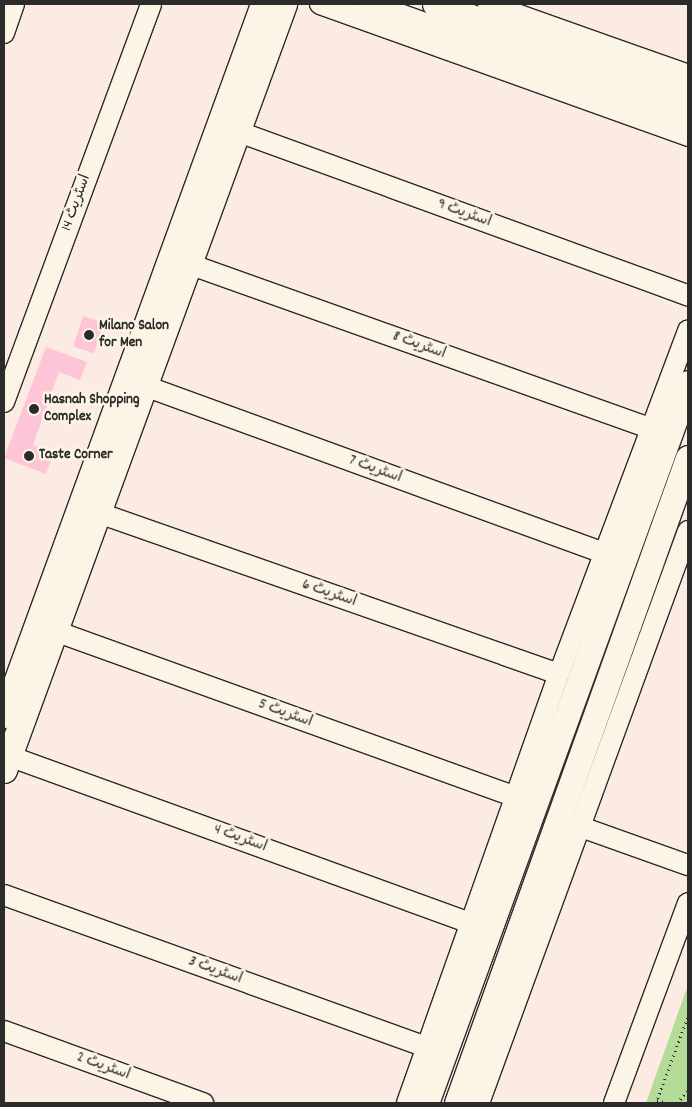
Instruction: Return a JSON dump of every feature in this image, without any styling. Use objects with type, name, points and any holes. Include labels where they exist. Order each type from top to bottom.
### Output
[{"type":"street","points":[[4,29],[14,4]]},
{"type":"street","name":"اسٹریٹ 14","points":[[4,402],[151,4]]},
{"type":"street","points":[[6,763],[54,631],[79,539],[264,4]]},
{"type":"street","points":[[4,715],[79,539],[99,513],[284,4]]},
{"type":"street","points":[[320,4],[688,136]]},
{"type":"street","points":[[364,4],[688,119]]},
{"type":"street","points":[[435,4],[688,95]]},
{"type":"street","points":[[488,4],[688,76]]},
{"type":"street","name":"اسٹریٹ 9","points":[[239,132],[688,295]]},
{"type":"street","name":"اسٹریٹ 8","points":[[189,264],[650,428]]},
{"type":"street","points":[[407,1103],[515,797],[650,428],[688,330]]},
{"type":"street","points":[[426,1103],[688,383]]},
{"type":"street","name":"اسٹریٹ 7","points":[[145,386],[605,553]]},
{"type":"street","points":[[457,1103],[688,458]]},
{"type":"street","name":"اسٹریٹ 6","points":[[99,513],[560,674]]},
{"type":"street","points":[[479,1103],[688,530]]},
{"type":"street","name":"اسٹریٹ 5","points":[[54,631],[515,797]]},
{"type":"street","name":"اسٹریٹ 4","points":[[6,763],[470,923]]},
{"type":"street","points":[[581,827],[688,865]]},
{"type":"street","name":"اسٹریٹ 3","points":[[4,895],[426,1047]]},
{"type":"street","points":[[614,1103],[688,903]]},
{"type":"street","name":"اسٹریٹ 2","points":[[4,1031],[203,1103]]},
{"type":"path","points":[[666,1103],[656,1102],[688,1016]]},
{"type":"path","points":[[677,1103],[688,1090]]},
{"type":"green space","points":[[688,985],[688,1103],[646,1103]]},
{"type":"building","name":"Milano Salon for Men","points":[[83,316],[104,323],[94,353],[73,346]]},
{"type":"building","name":"Hasnah Shopping Complex","points":[[46,347],[87,362],[80,380],[59,372],[33,445],[54,453],[46,474],[4,458]]},
{"type":"place","name":"Milano Salon for Men","points":[[89,335]]},
{"type":"place","name":"Hasnah Shopping Complex","points":[[34,409]]},
{"type":"place","name":"Taste Corner","points":[[29,456]]}]
